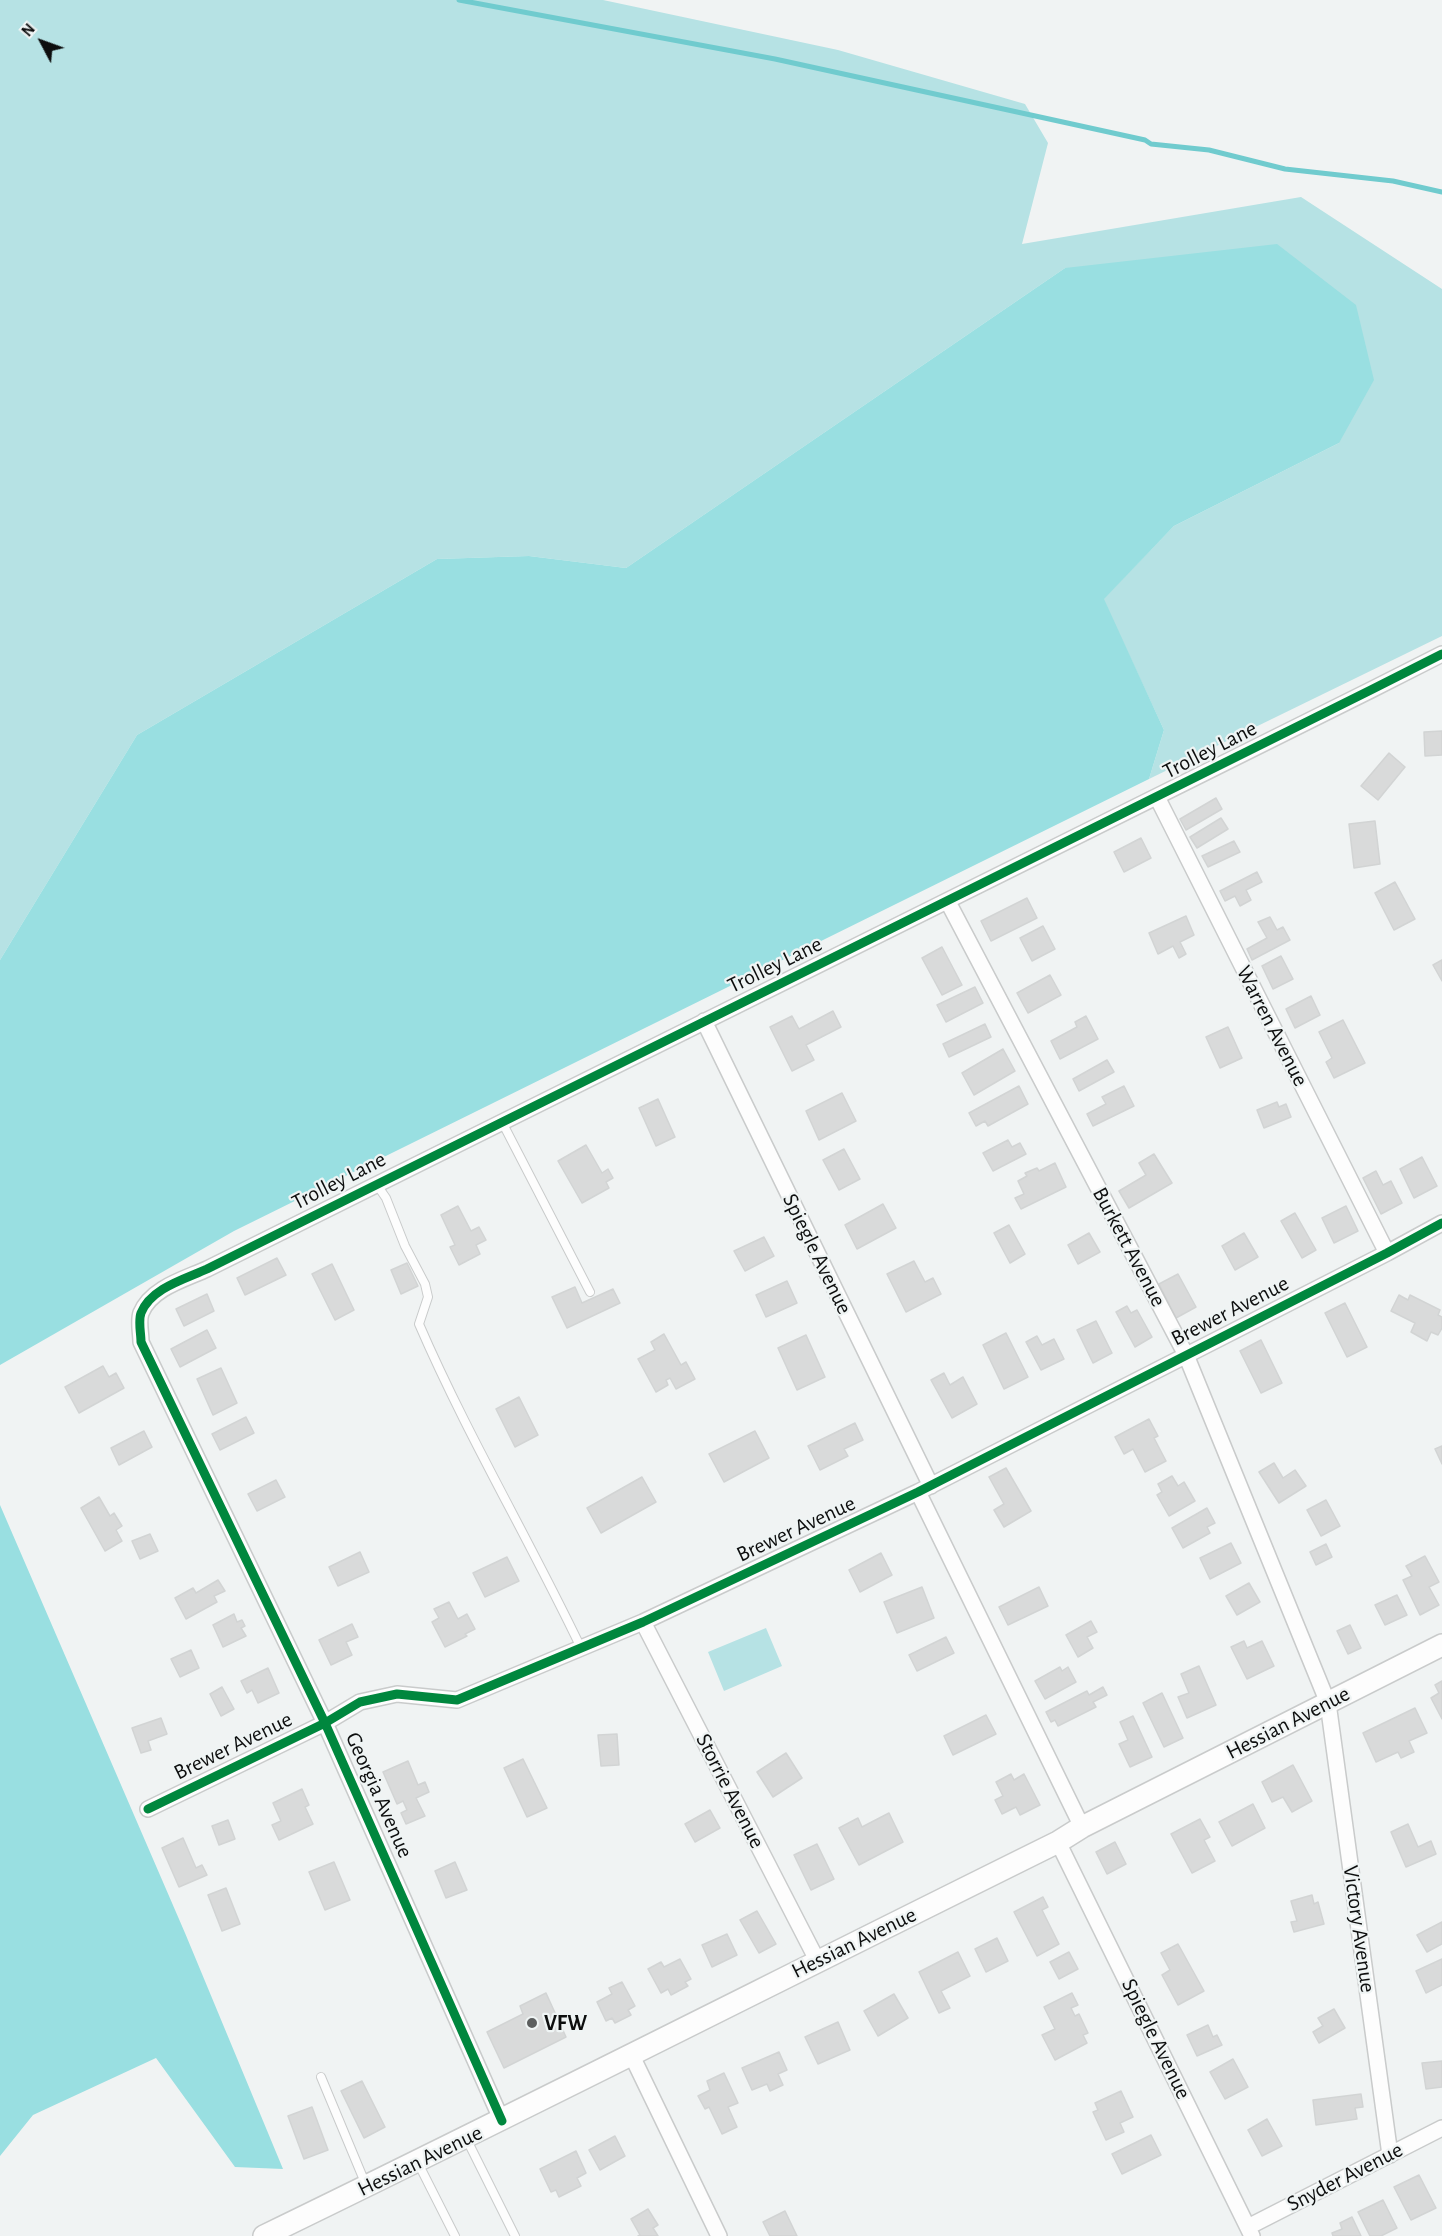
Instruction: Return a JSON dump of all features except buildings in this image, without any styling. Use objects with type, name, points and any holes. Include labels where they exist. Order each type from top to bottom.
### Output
[{"type":"main road","name":"Hessian Avenue","points":[[264,2236],[502,2121],[818,1960],[1058,1842],[1082,1827],[1442,1645]]},
{"type":"street","name":"Trolley Lane","points":[[141,1324],[140,1315],[147,1303],[167,1286],[207,1269],[704,1021],[1158,799],[1442,654]]},
{"type":"street","name":"Warren Avenue","points":[[1158,799],[1387,1253]]},
{"type":"street","name":"Burkett Avenue","points":[[948,902],[1186,1355],[1328,1703]]},
{"type":"street","name":"Spiegle Avenue","points":[[704,1021],[1082,1827]]},
{"type":"street","name":"Brewer Avenue","points":[[148,1809],[325,1723],[360,1702],[397,1694],[457,1700],[643,1622],[925,1489],[1387,1253],[1440,1229]]},
{"type":"street","name":"Georgia Avenue","points":[[141,1324],[141,1342],[325,1723],[502,2121]]},
{"type":"street","name":"Storrie Avenue","points":[[643,1622],[818,1960]]},
{"type":"street","name":"Victory Avenue","points":[[1328,1703],[1390,2155]]},
{"type":"street","name":"Spiegle Avenue","points":[[1058,1842],[1250,2231]]},
{"type":"street","points":[[631,2054],[719,2236]]},
{"type":"street","name":"Snyder Avenue","points":[[1250,2231],[1442,2128]]},
{"type":"lane","points":[[502,1122],[590,1292]]},
{"type":"lane","points":[[377,1185],[386,1198],[405,1246],[425,1284],[428,1297],[418,1324],[499,1491],[559,1603],[580,1648]]},
{"type":"lane","points":[[321,2077],[366,2187]]},
{"type":"lane","points":[[466,2137],[515,2236]]},
{"type":"lane","points":[[418,2162],[455,2236]]},
{"type":"shaded area","points":[[0,0],[603,0],[838,50],[1025,104],[1048,143],[1022,244],[1301,197],[1442,289],[1442,636],[1149,779],[1164,730],[1103,599],[1174,526],[1339,443],[1065,268],[626,568],[529,556],[437,559],[137,735],[0,960]]},
{"type":"shaded area","points":[[1277,244],[1356,305],[1374,380],[1339,443],[1174,526],[1104,599],[1164,730],[1149,779],[234,1231],[0,1365],[0,960],[137,735],[437,559],[529,556],[626,568],[1065,268]]},
{"type":"shaded area","points":[[0,1505],[185,1933],[283,2169],[235,2167],[156,2058],[33,2115],[0,2156]]},
{"type":"shaded area","points":[[766,1628],[782,1666],[724,1691],[708,1652]]},
{"type":"waterway","points":[[459,0],[775,59],[1145,140],[1151,144],[1209,150],[1285,169],[1393,181],[1442,192]]},
{"type":"cycle path","points":[[502,2121],[325,1723],[141,1342],[140,1316],[146,1304],[170,1285],[207,1269],[825,963],[1442,654]]},
{"type":"cycle path","points":[[148,1809],[325,1723],[360,1702],[397,1694],[457,1700],[643,1622],[918,1492],[1442,1223]]},
{"type":"place","name":"VFW","points":[[532,2023]]}]
